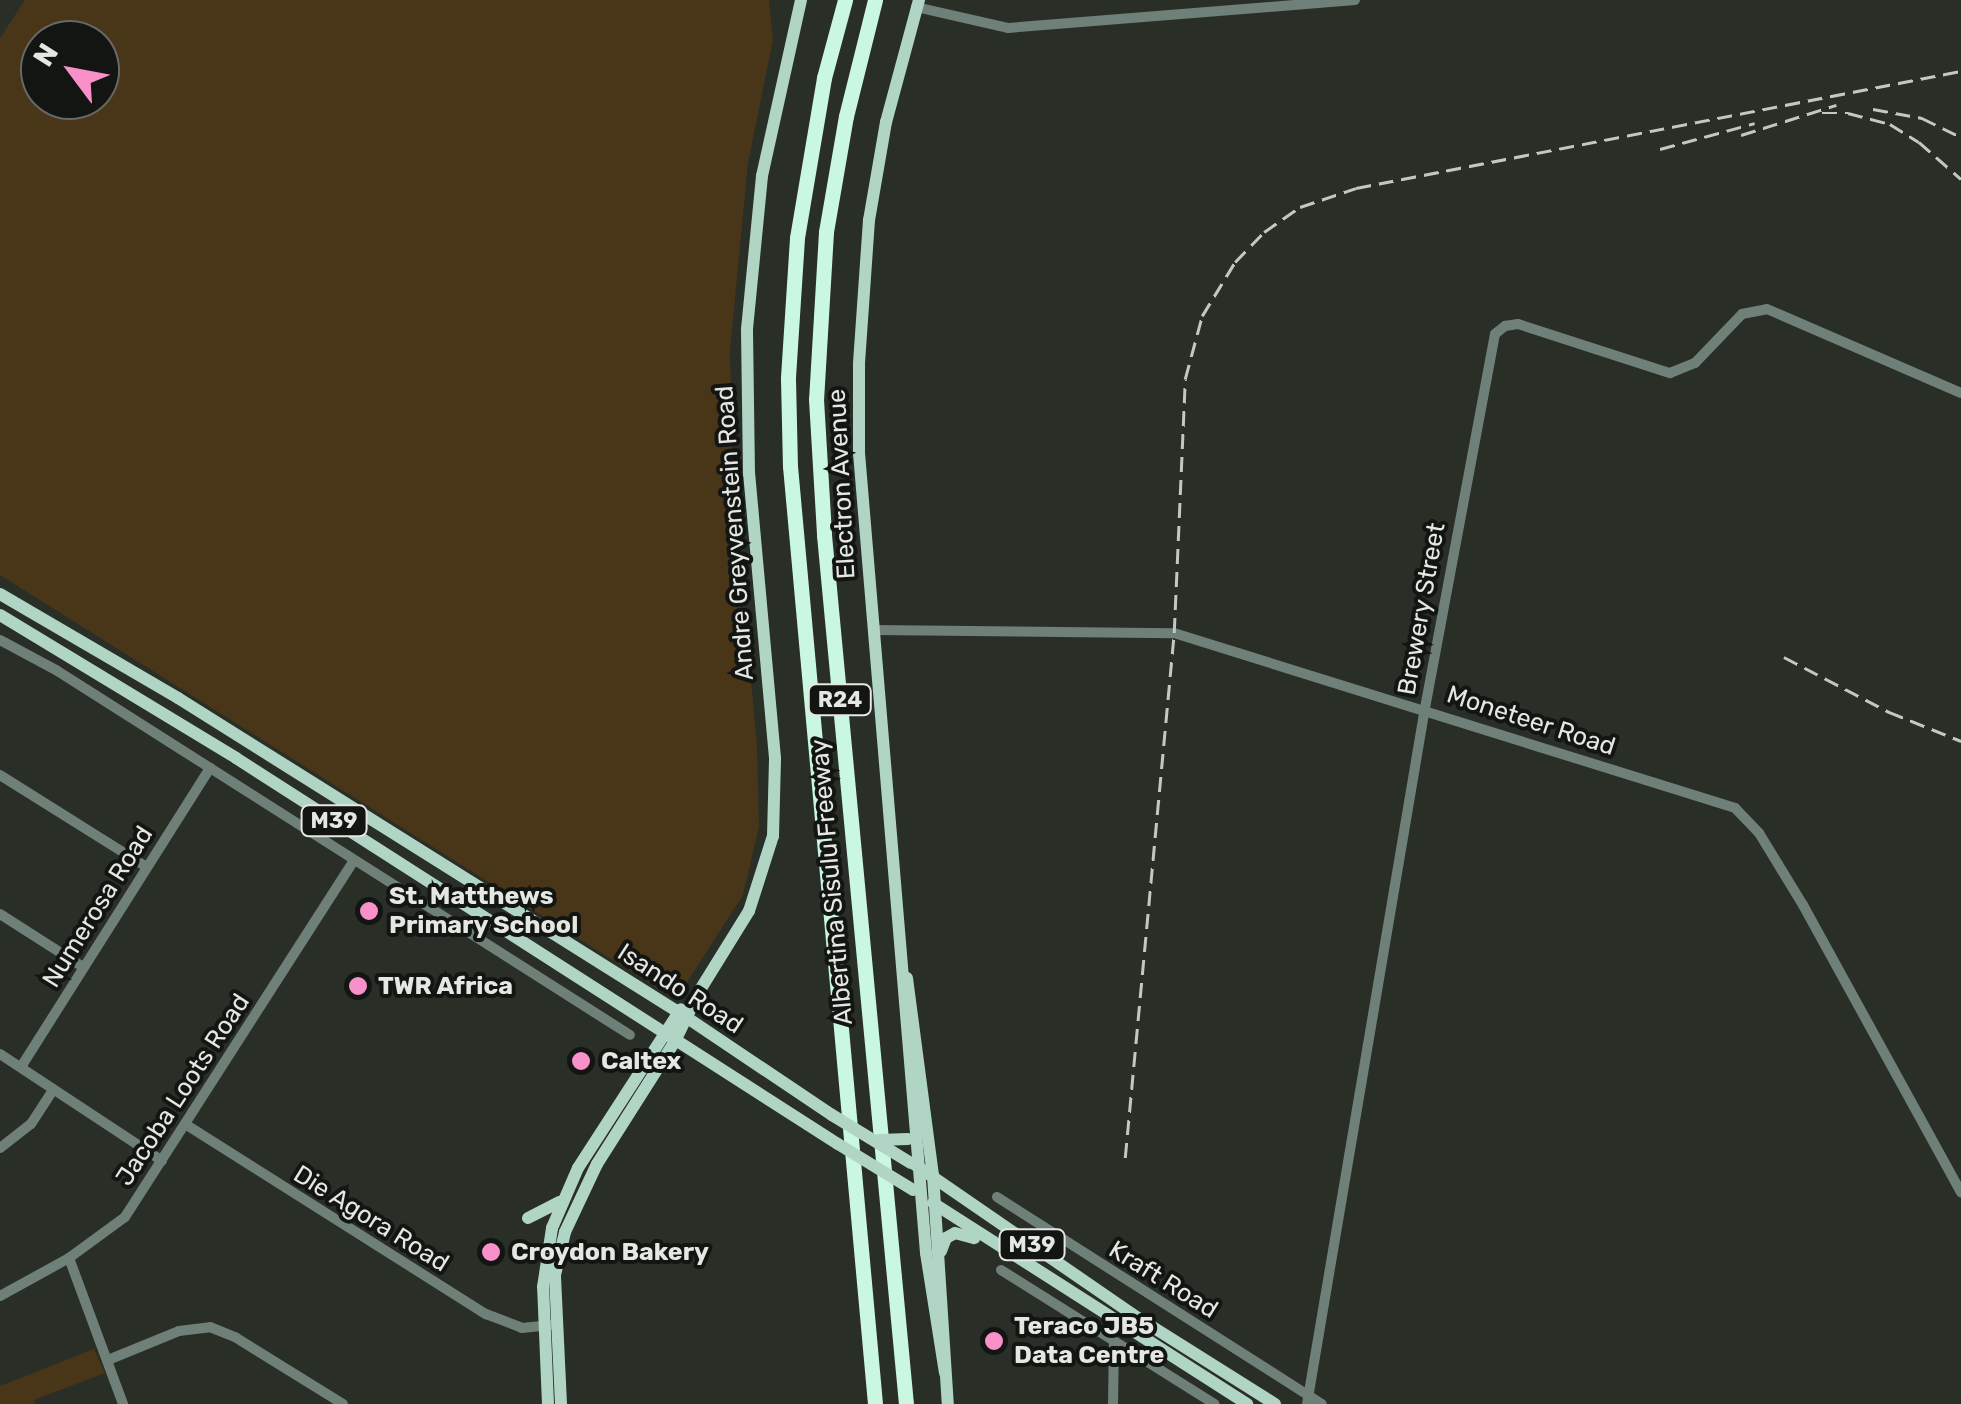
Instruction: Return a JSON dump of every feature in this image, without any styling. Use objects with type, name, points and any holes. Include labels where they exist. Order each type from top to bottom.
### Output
[{"type":"highway","name":"Albertina Sisulu Freeway","points":[[845,0],[824,78],[797,238],[788,379],[790,466],[874,1404]]},
{"type":"highway","name":"Albertina Sisulu Freeway","points":[[875,0],[834,180],[820,292],[816,399],[823,518],[906,1404]]},
{"type":"main road","points":[[794,0],[794,25]]},
{"type":"main road","name":"Andre Greyvenstein Road","points":[[669,1038],[758,892],[776,815],[749,474],[747,330],[762,176],[802,0]]},
{"type":"main road","name":"Electron Avenue","points":[[918,4],[886,122],[869,220],[859,452],[904,971],[912,990],[917,1193],[934,1324],[945,1373]]},
{"type":"main road","name":"Isando Road","points":[[0,594],[163,688],[683,1016],[832,1115],[934,1176],[1119,1306],[1275,1404]]},
{"type":"main road","name":"Isando Road","points":[[0,615],[204,738],[1247,1404]]},
{"type":"main road","points":[[528,1218],[550,1210],[563,1198],[669,1038]]},
{"type":"main road","points":[[561,1404],[548,1326],[555,1274],[572,1212],[669,1038]]},
{"type":"main road","points":[[872,1139],[896,1143],[918,1137],[976,1205]]},
{"type":"main road","name":"Electron Avenue","points":[[918,1137],[934,1176],[948,1404]]},
{"type":"main road","points":[[548,1404],[545,1262],[563,1198]]},
{"type":"main road","points":[[940,1254],[946,1238],[955,1233],[1003,1249]]},
{"type":"street","points":[[918,4],[1008,28],[1355,0]]},
{"type":"street","name":"Brewery Street","points":[[1308,1400],[1489,348],[1499,330],[1518,324],[1670,372],[1695,363],[1742,314],[1767,310],[1961,393]]},
{"type":"street","name":"Moneteer Road","points":[[874,630],[1174,632],[1722,803],[1743,814],[1803,906],[1961,1192]]},
{"type":"street","points":[[0,640],[210,768],[630,1035]]},
{"type":"street","name":"Numerosa Road","points":[[21,1067],[210,768]]},
{"type":"street","points":[[0,775],[145,866]]},
{"type":"street","name":"Jacoba Loots Road","points":[[0,1296],[69,1258],[118,1225],[354,860]]},
{"type":"street","points":[[0,914],[83,966]]},
{"type":"street","points":[[0,1054],[162,1161]]},
{"type":"street","points":[[0,1148],[32,1124],[53,1090]]},
{"type":"street","name":"Die Agora Road","points":[[185,1124],[486,1314],[522,1328],[548,1326]]},
{"type":"street","name":"Kraft Road","points":[[996,1198],[1308,1400]]},
{"type":"street","points":[[69,1258],[123,1404]]},
{"type":"street","points":[[1001,1270],[1214,1404]]},
{"type":"street","points":[[108,1360],[179,1330],[210,1327],[235,1337],[343,1404]]},
{"type":"street","points":[[1113,1404],[1114,1342]]},
{"type":"street","points":[[1308,1400],[1322,1404]]},
{"type":"shaded area","points":[[25,0],[769,0],[773,40],[748,163],[730,351],[733,486],[757,745],[759,827],[743,895],[684,987],[662,991],[0,575],[0,38]]},
{"type":"shaded area","points":[[94,1349],[105,1373],[34,1400],[35,1404],[0,1404],[0,1386]]},
{"type":"railway","points":[[1125,1158],[1174,633],[1185,379],[1202,316],[1235,262],[1264,232],[1300,207],[1356,188],[1961,71]]},
{"type":"railway","points":[[1741,135],[1836,105]]},
{"type":"railway","points":[[1873,109],[1922,118],[1961,137]]},
{"type":"railway","points":[[1822,113],[1848,113],[1890,124],[1919,142],[1961,179]]},
{"type":"railway","points":[[1660,149],[1755,123]]},
{"type":"railway","points":[[1784,657],[1889,712],[1961,741]]},
{"type":"place","name":"St. Matthews Primary School","points":[[369,911]]},
{"type":"place","name":"TWR Africa","points":[[358,986]]},
{"type":"place","name":"Caltex","points":[[581,1061]]},
{"type":"place","name":"Croydon Bakery","points":[[491,1252]]},
{"type":"place","name":"Teraco JB5 Data Centre","points":[[994,1341]]}]
